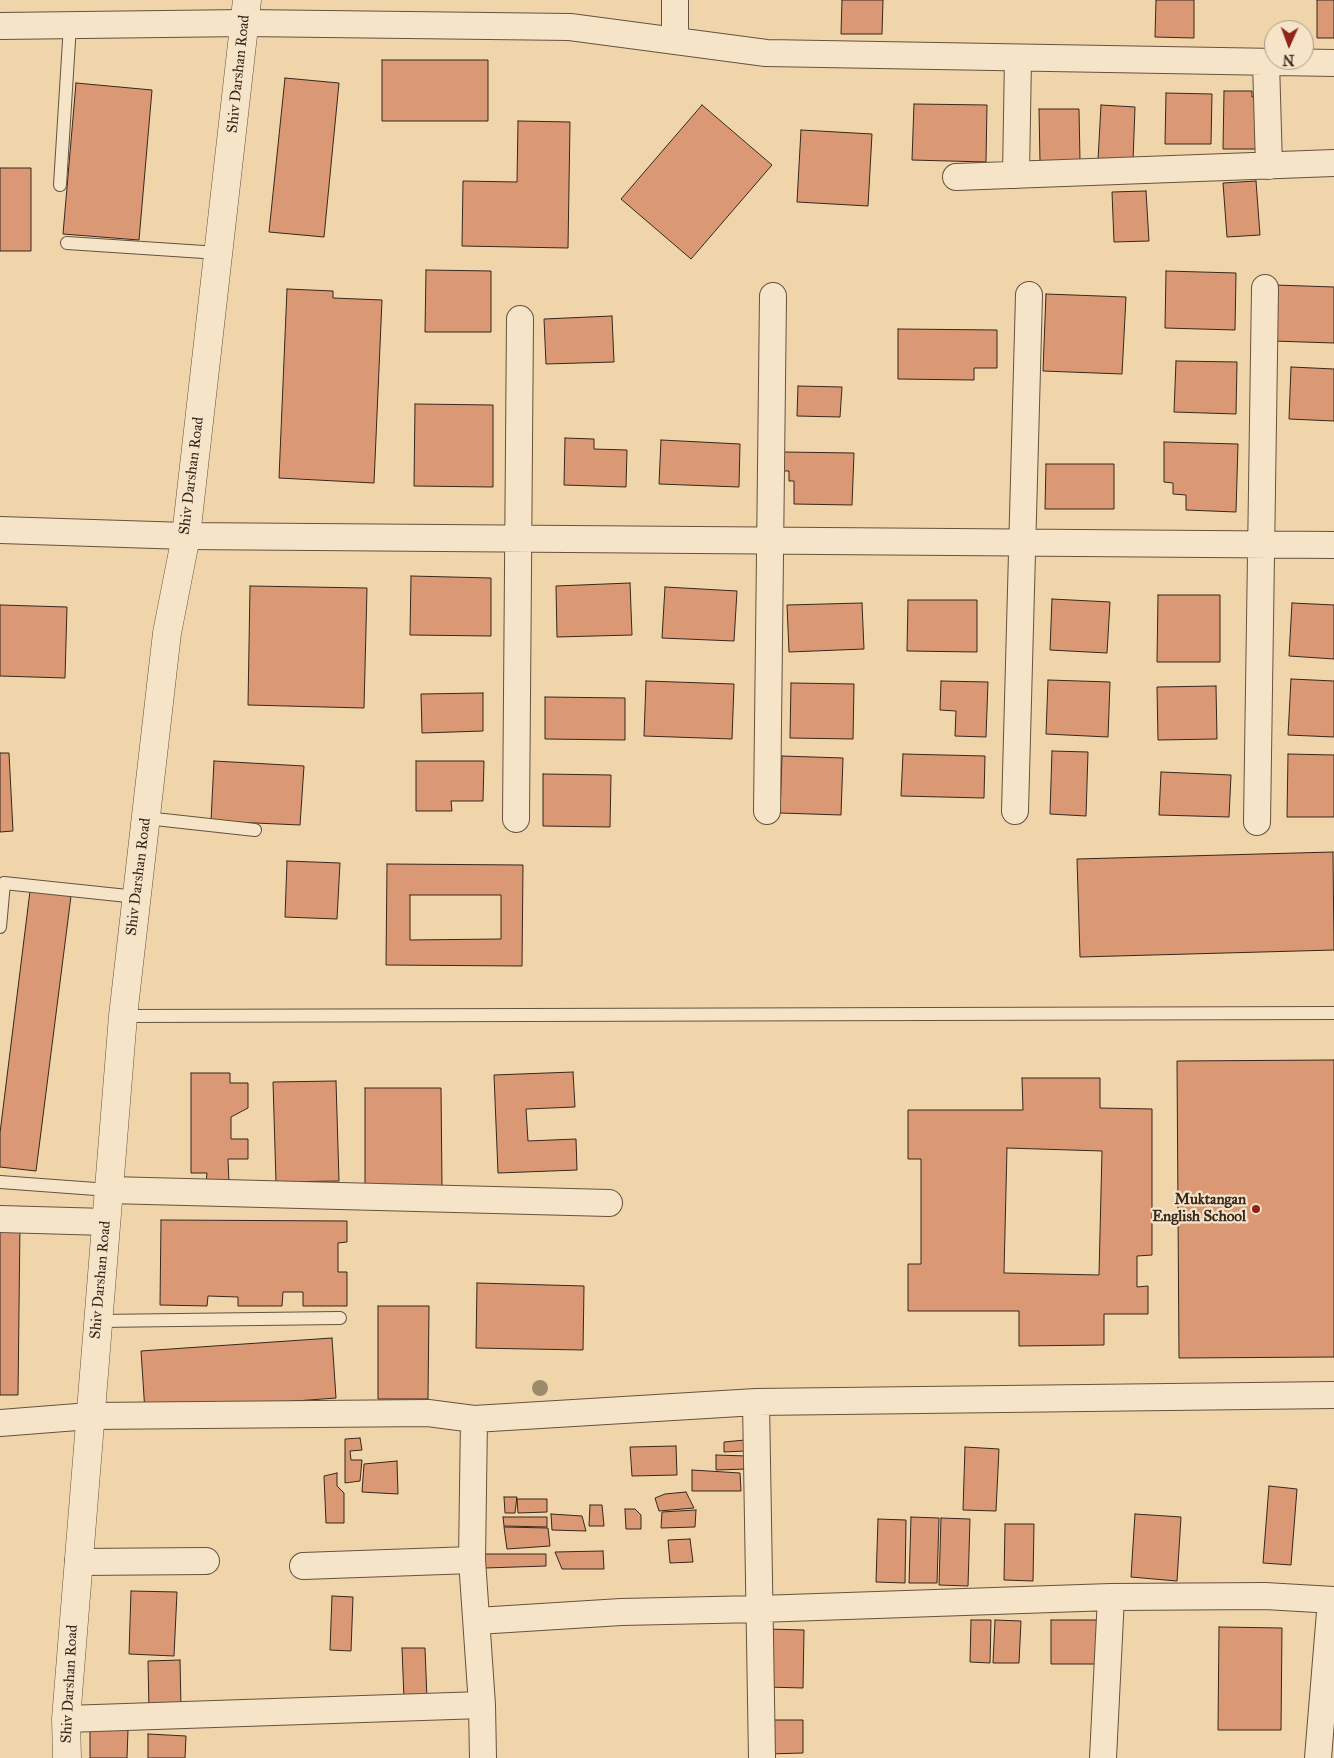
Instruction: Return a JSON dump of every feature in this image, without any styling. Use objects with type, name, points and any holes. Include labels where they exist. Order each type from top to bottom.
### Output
[{"type":"street","points":[[675,0],[675,41]]},
{"type":"street","points":[[0,26],[70,25],[246,12],[570,28],[766,53],[1264,62]]},
{"type":"street","name":"Shiv Darshan Road","points":[[67,1758],[66,1719],[123,1016],[167,633],[186,536],[246,12]]},
{"type":"street","points":[[1016,175],[1018,58]]},
{"type":"street","points":[[1314,63],[1334,63]]},
{"type":"street","points":[[1266,70],[1269,166]]},
{"type":"street","points":[[956,177],[1334,163]]},
{"type":"street","points":[[1257,822],[1265,288]]},
{"type":"street","points":[[1015,811],[1029,295]]},
{"type":"street","points":[[767,811],[773,296]]},
{"type":"street","points":[[516,819],[520,319]]},
{"type":"street","points":[[0,530],[186,536],[1334,546]]},
{"type":"street","points":[[109,1190],[609,1203]]},
{"type":"street","points":[[0,1219],[106,1222]]},
{"type":"street","points":[[0,1423],[90,1416],[428,1413],[474,1419],[756,1402],[1334,1395]]},
{"type":"street","points":[[756,1402],[762,1758]]},
{"type":"street","points":[[474,1419],[472,1560],[482,1704],[483,1758]]},
{"type":"street","points":[[303,1566],[472,1560]]},
{"type":"street","points":[[78,1562],[206,1561]]},
{"type":"street","points":[[477,1621],[621,1612],[1111,1597],[1265,1596],[1333,1600],[1318,1758]]},
{"type":"street","points":[[1103,1758],[1111,1597]]},
{"type":"street","points":[[66,1719],[482,1704]]},
{"type":"lane","points":[[60,185],[70,25]]},
{"type":"lane","points":[[67,243],[219,253]]},
{"type":"lane","points":[[146,818],[255,830]]},
{"type":"lane","points":[[0,927],[4,883],[137,897]]},
{"type":"lane","points":[[123,1016],[1334,1013]]},
{"type":"lane","points":[[0,1182],[109,1190]]},
{"type":"lane","points":[[98,1321],[340,1318]]},
{"type":"building","points":[[842,0],[883,0],[882,34],[841,34]]},
{"type":"building","points":[[1156,0],[1194,0],[1194,38],[1155,37]]},
{"type":"building","points":[[1317,0],[1334,0],[1334,38],[1317,38]]},
{"type":"building","points":[[382,60],[488,60],[488,121],[382,121]]},
{"type":"building","points":[[285,78],[339,83],[324,237],[269,232]]},
{"type":"building","points":[[76,83],[152,90],[139,240],[63,234]]},
{"type":"building","points":[[1224,91],[1252,91],[1252,97],[1258,97],[1258,149],[1223,149]]},
{"type":"building","points":[[1166,93],[1212,94],[1211,144],[1165,144]]},
{"type":"building","points":[[914,104],[987,105],[986,162],[912,160]]},
{"type":"building","points":[[702,105],[772,165],[691,259],[621,199]]},
{"type":"building","points":[[1101,105],[1135,107],[1133,161],[1098,160]]},
{"type":"building","points":[[1039,109],[1079,109],[1080,161],[1040,162]]},
{"type":"building","points":[[518,121],[570,122],[568,248],[462,246],[463,181],[517,182]]},
{"type":"building","points":[[801,130],[872,134],[868,206],[797,202]]},
{"type":"building","points":[[0,168],[31,168],[31,251],[0,251]]},
{"type":"building","points":[[1256,181],[1260,235],[1227,237],[1223,183]]},
{"type":"building","points":[[1146,191],[1149,241],[1114,242],[1112,192]]},
{"type":"building","points":[[426,270],[491,271],[491,332],[425,332]]},
{"type":"building","points":[[1166,271],[1236,273],[1235,330],[1165,328]]},
{"type":"building","points":[[1275,285],[1334,287],[1334,343],[1273,341]]},
{"type":"building","points":[[287,289],[333,291],[333,298],[382,300],[374,483],[279,478]]},
{"type":"building","points":[[1046,294],[1126,297],[1122,374],[1043,371]]},
{"type":"building","points":[[612,316],[614,362],[546,364],[544,319]]},
{"type":"building","points":[[898,329],[997,330],[997,368],[974,368],[974,380],[898,379]]},
{"type":"building","points":[[1176,361],[1237,362],[1236,414],[1174,412]]},
{"type":"building","points":[[1291,367],[1334,369],[1334,421],[1289,419]]},
{"type":"building","points":[[798,386],[842,387],[840,417],[797,416]]},
{"type":"building","points":[[415,404],[493,405],[493,487],[414,486]]},
{"type":"building","points":[[565,438],[594,439],[594,449],[627,450],[626,487],[564,485]]},
{"type":"building","points":[[661,440],[740,444],[739,487],[659,484]]},
{"type":"building","points":[[1164,442],[1238,444],[1236,512],[1186,510],[1186,495],[1173,494],[1173,483],[1164,482]]},
{"type":"building","points":[[783,452],[854,453],[852,505],[794,504],[794,481],[789,481],[789,471],[782,471]]},
{"type":"building","points":[[1046,464],[1114,464],[1114,509],[1045,509]]},
{"type":"building","points":[[411,576],[491,578],[491,636],[410,635]]},
{"type":"building","points":[[630,583],[632,635],[557,637],[556,586]]},
{"type":"building","points":[[250,586],[367,588],[364,708],[248,705]]},
{"type":"building","points":[[665,587],[737,591],[734,641],[662,638]]},
{"type":"building","points":[[1158,595],[1220,595],[1220,662],[1157,662]]},
{"type":"building","points":[[1052,599],[1110,602],[1107,653],[1050,650]]},
{"type":"building","points":[[908,600],[977,600],[977,652],[907,651]]},
{"type":"building","points":[[862,603],[864,649],[789,652],[787,605]]},
{"type":"building","points":[[1292,603],[1334,605],[1334,659],[1289,656]]},
{"type":"building","points":[[0,605],[67,607],[65,678],[0,676]]},
{"type":"building","points":[[1291,679],[1334,681],[1334,737],[1288,735]]},
{"type":"building","points":[[1048,680],[1110,682],[1108,737],[1046,734]]},
{"type":"building","points":[[646,681],[734,684],[732,739],[644,736]]},
{"type":"building","points":[[941,681],[988,682],[986,737],[955,736],[956,711],[940,710]]},
{"type":"building","points":[[791,683],[854,684],[853,739],[790,738]]},
{"type":"building","points":[[1216,686],[1217,739],[1158,740],[1157,687]]},
{"type":"building","points":[[483,693],[483,731],[422,733],[421,694]]},
{"type":"building","points":[[545,697],[625,698],[625,740],[545,739]]},
{"type":"building","points":[[1052,751],[1088,752],[1086,816],[1050,814]]},
{"type":"building","points":[[0,753],[9,753],[13,831],[0,832]]},
{"type":"building","points":[[903,754],[985,756],[984,798],[901,796]]},
{"type":"building","points":[[1288,754],[1334,755],[1334,817],[1287,817]]},
{"type":"building","points":[[782,756],[843,758],[841,815],[780,813]]},
{"type":"building","points":[[214,761],[304,766],[300,825],[211,821]]},
{"type":"building","points":[[416,761],[484,761],[483,801],[451,801],[452,811],[416,811]]},
{"type":"building","points":[[1161,772],[1231,775],[1229,817],[1159,815]]},
{"type":"building","points":[[543,774],[611,775],[610,827],[543,826]]},
{"type":"building","points":[[1333,852],[1334,950],[1080,957],[1077,859]]},
{"type":"building","points":[[287,861],[340,863],[337,919],[285,917]]},
{"type":"building","points":[[387,864],[523,865],[522,966],[386,965]],"holes":[[[410,895],[501,895],[501,939],[410,940]]]},
{"type":"building","points":[[30,891],[71,896],[36,1171],[0,1167],[0,1133]]},
{"type":"building","name":"Muktangan English School","points":[[1334,1060],[1334,1357],[1179,1358],[1177,1061]]},
{"type":"building","points":[[573,1072],[575,1107],[526,1109],[528,1141],[576,1139],[577,1170],[498,1173],[494,1075]]},
{"type":"building","points":[[191,1073],[230,1073],[230,1083],[248,1083],[248,1108],[231,1117],[231,1139],[248,1139],[248,1159],[228,1159],[229,1183],[206,1183],[207,1173],[191,1173]]},
{"type":"building","points":[[1022,1078],[1100,1078],[1100,1108],[1152,1109],[1152,1255],[1137,1256],[1137,1287],[1148,1286],[1148,1314],[1104,1314],[1104,1345],[1019,1346],[1019,1311],[908,1311],[908,1264],[921,1264],[921,1159],[908,1159],[908,1110],[1023,1110]],"holes":[[[1007,1148],[1102,1151],[1099,1275],[1004,1273]]]},
{"type":"building","points":[[336,1081],[339,1181],[276,1182],[273,1082]]},
{"type":"building","points":[[365,1088],[441,1088],[442,1186],[365,1187]]},
{"type":"building","points":[[161,1220],[347,1221],[347,1242],[338,1243],[338,1272],[347,1272],[347,1306],[303,1306],[303,1292],[283,1292],[282,1306],[238,1306],[238,1297],[208,1296],[207,1306],[160,1305]]},
{"type":"building","points":[[0,1223],[20,1223],[18,1395],[0,1395]]},
{"type":"building","points":[[477,1283],[584,1286],[583,1350],[476,1348]]},
{"type":"building","points":[[378,1306],[429,1306],[428,1399],[378,1399]]},
{"type":"building","points":[[332,1338],[336,1398],[145,1412],[141,1351]]},
{"type":"building","points":[[360,1438],[362,1450],[350,1451],[351,1460],[362,1460],[360,1481],[345,1483],[345,1439]]},
{"type":"building","points":[[745,1440],[745,1451],[724,1452],[724,1442]]},
{"type":"building","points":[[676,1446],[677,1475],[632,1476],[630,1447]]},
{"type":"building","points":[[965,1447],[999,1449],[996,1511],[963,1510]]},
{"type":"building","points":[[716,1455],[747,1456],[748,1469],[716,1470]]},
{"type":"building","points":[[397,1461],[398,1494],[362,1492],[364,1464]]},
{"type":"building","points":[[692,1470],[740,1473],[741,1491],[692,1491]]},
{"type":"building","points":[[337,1473],[337,1486],[344,1493],[344,1523],[326,1523],[324,1476]]},
{"type":"building","points":[[1269,1486],[1297,1489],[1291,1565],[1263,1563]]},
{"type":"building","points":[[686,1492],[694,1508],[659,1511],[655,1498],[665,1494]]},
{"type":"building","points":[[504,1497],[517,1497],[515,1513],[505,1513]]},
{"type":"building","points":[[517,1499],[547,1499],[547,1512],[518,1513]]},
{"type":"building","points":[[590,1505],[602,1505],[604,1526],[589,1526]]},
{"type":"building","points":[[625,1509],[635,1509],[641,1515],[641,1529],[626,1529]]},
{"type":"building","points":[[696,1510],[695,1527],[661,1528],[662,1512]]},
{"type":"building","points":[[551,1514],[582,1516],[586,1531],[552,1530]]},
{"type":"building","points":[[1135,1514],[1181,1517],[1177,1581],[1131,1577]]},
{"type":"building","points":[[503,1517],[547,1517],[547,1527],[504,1526]]},
{"type":"building","points":[[911,1517],[939,1518],[937,1583],[909,1583]]},
{"type":"building","points":[[941,1518],[970,1519],[968,1586],[939,1585]]},
{"type":"building","points":[[878,1519],[906,1520],[905,1583],[876,1582]]},
{"type":"building","points":[[1005,1524],[1034,1524],[1033,1581],[1004,1580]]},
{"type":"building","points":[[504,1527],[548,1528],[550,1546],[507,1549]]},
{"type":"building","points":[[690,1539],[693,1562],[670,1563],[668,1540]]},
{"type":"building","points":[[603,1551],[604,1569],[562,1569],[555,1552]]},
{"type":"building","points":[[483,1554],[546,1554],[546,1566],[485,1568]]},
{"type":"building","points":[[131,1591],[177,1592],[174,1656],[129,1654]]},
{"type":"building","points":[[332,1596],[353,1597],[351,1651],[330,1650]]},
{"type":"building","points":[[971,1620],[991,1620],[990,1663],[970,1662]]},
{"type":"building","points":[[995,1620],[1021,1621],[1019,1663],[993,1663]]},
{"type":"building","points":[[1051,1620],[1106,1620],[1106,1664],[1051,1664]]},
{"type":"building","points":[[1219,1627],[1282,1628],[1281,1730],[1218,1730]]},
{"type":"building","points":[[767,1629],[804,1630],[803,1688],[766,1687]]},
{"type":"building","points":[[402,1648],[425,1648],[427,1699],[404,1700]]},
{"type":"building","points":[[180,1660],[181,1708],[149,1709],[148,1661]]},
{"type":"building","points":[[768,1720],[803,1720],[803,1753],[768,1754]]},
{"type":"building","points":[[90,1730],[128,1730],[127,1758],[90,1758]]},
{"type":"building","points":[[148,1734],[186,1736],[185,1758],[148,1758]]},
{"type":"place","name":"Muktangan English School","points":[[1256,1209]]}]
